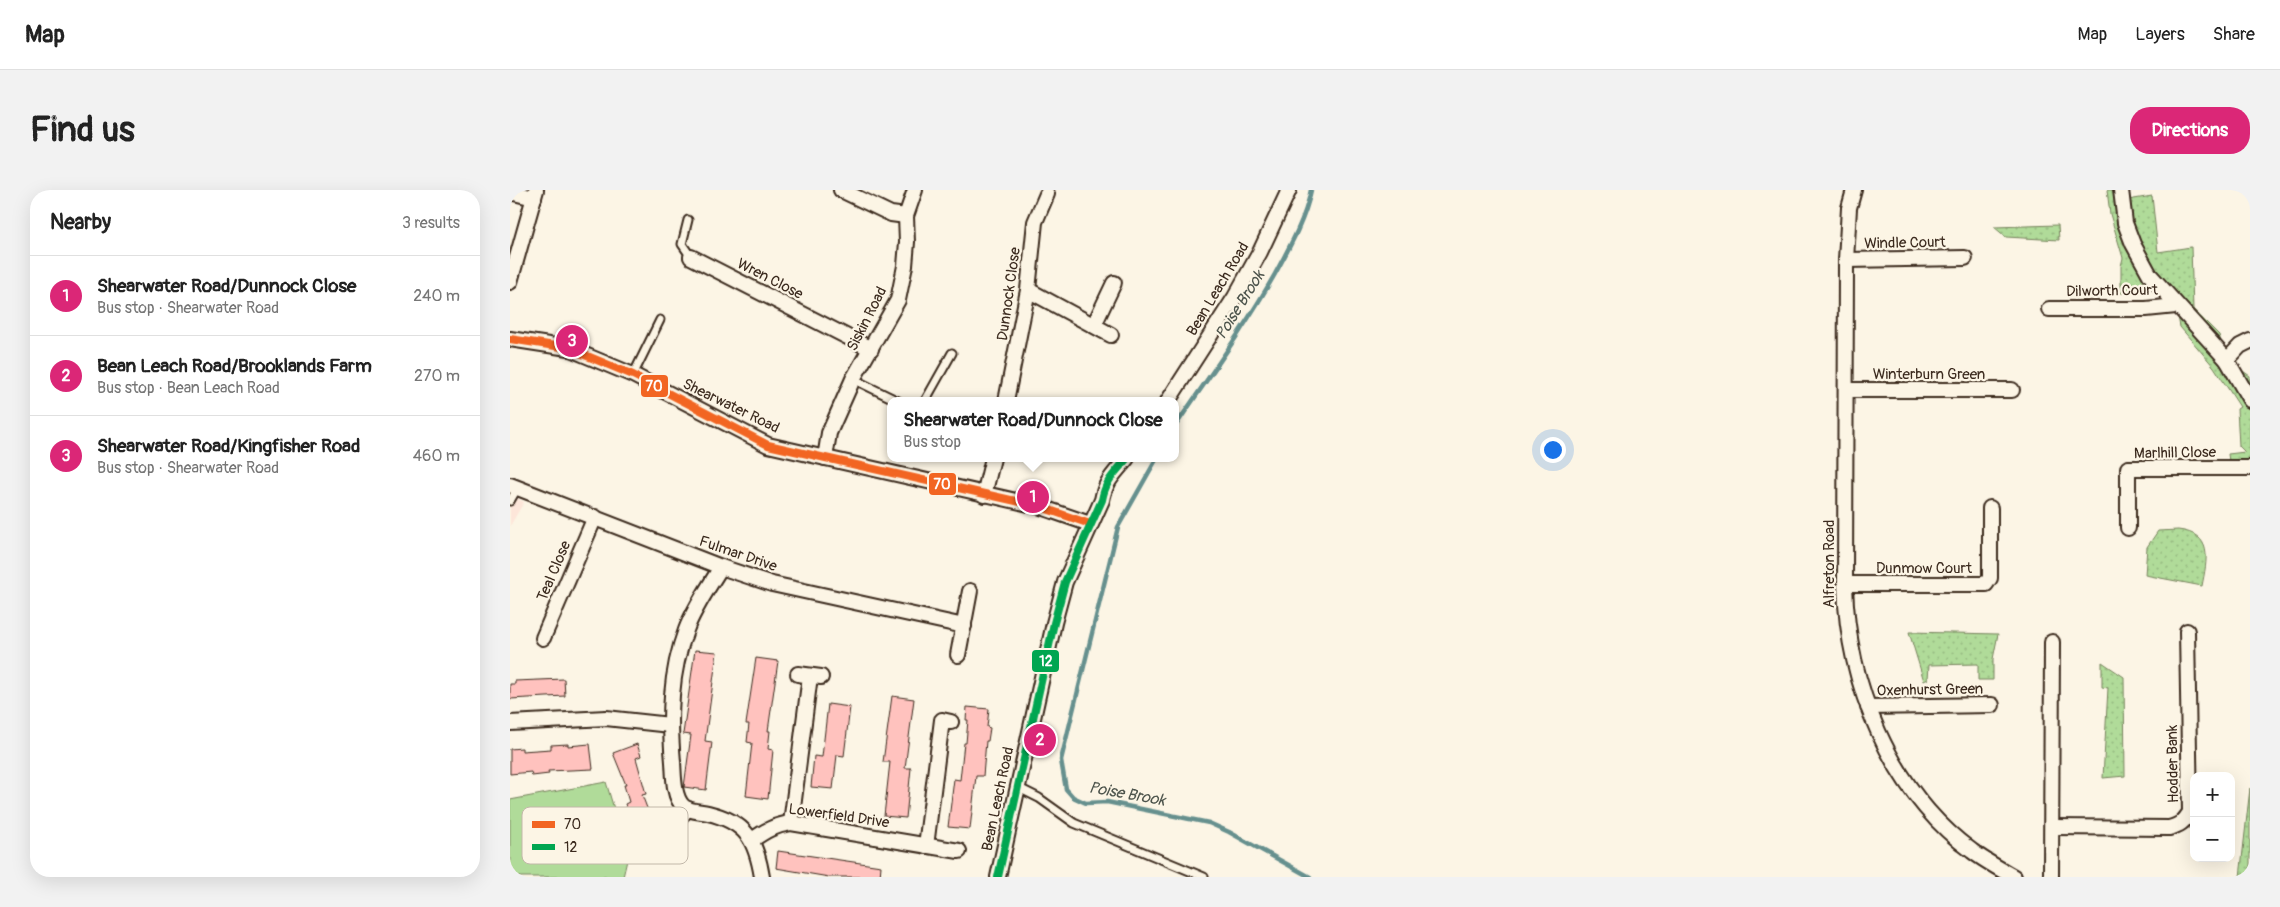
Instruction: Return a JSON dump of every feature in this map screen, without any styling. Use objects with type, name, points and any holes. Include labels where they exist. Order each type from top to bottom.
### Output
[{"type":"street","points":[[841,190],[891,214],[906,216]]},
{"type":"street","name":"Siskin Road","points":[[825,458],[830,433],[853,379],[898,300],[905,266],[907,242],[906,216],[915,190]]},
{"type":"street","name":"Bean Leach Road","points":[[1171,397],[1235,297],[1260,252],[1289,190]]},
{"type":"street","name":"Alfreton Road","points":[[1854,190],[1849,208],[1846,260],[1845,584],[1850,644],[1861,690],[1868,707],[1897,766],[1911,788],[1931,813],[1972,852],[2014,877]]},
{"type":"street","points":[[2120,190],[2125,224],[2133,244],[2150,275],[2176,306],[2227,360],[2250,400]]},
{"type":"street","points":[[510,192],[535,194],[510,282]]},
{"type":"street","name":"Dunnock Close","points":[[1007,397],[1028,290],[1035,222],[1047,194]]},
{"type":"street","name":"Wren Close","points":[[692,257],[871,349]]},
{"type":"street","name":"Windle Court","points":[[1846,260],[1965,258]]},
{"type":"street","points":[[1094,325],[1114,283]]},
{"type":"street","points":[[1028,290],[1111,335]]},
{"type":"street","name":"Dilworth Court","points":[[2049,309],[2146,309],[2176,306]]},
{"type":"street","name":"Shearwater Road","points":[[510,339],[568,348],[633,376],[768,445],[1038,506],[1090,524]]},
{"type":"street","points":[[2227,360],[2240,346],[2250,341]]},
{"type":"street","name":"Winterburn Green","points":[[1846,390],[2012,390]]},
{"type":"street","points":[[984,495],[992,462]]},
{"type":"street","name":"Bean Leach Road","points":[[998,877],[1054,623],[1065,582],[1090,524],[1102,500],[1115,482],[1124,462]]},
{"type":"street","name":"Marlhill Close","points":[[2128,528],[2128,468],[2250,468]]},
{"type":"street","name":"Fulmar Drive","points":[[512,492],[595,517],[721,567],[772,584],[964,626]]},
{"type":"street","name":"Dunmow Court","points":[[1845,584],[1986,584],[1990,578],[1990,508]]},
{"type":"street","name":"Teal Close","points":[[543,638],[595,517]]},
{"type":"street","points":[[686,807],[678,798],[670,725],[674,671],[686,629],[721,567]]},
{"type":"street","points":[[958,655],[970,591]]},
{"type":"street","name":"Hodder Bank","points":[[2053,827],[2169,828],[2185,821],[2190,812],[2187,631]]},
{"type":"street","points":[[2051,877],[2053,827],[2052,642]]},
{"type":"street","points":[[791,823],[810,676]]},
{"type":"street","name":"Oxenhurst Green","points":[[1868,707],[1992,705]]},
{"type":"street","points":[[510,723],[606,718],[670,725]]},
{"type":"street","points":[[926,846],[942,720]]},
{"type":"street","points":[[688,809],[727,818],[739,826],[752,840],[762,877]]},
{"type":"street","name":"Lowerfield Drive","points":[[752,840],[768,829],[780,824],[791,823],[959,851]]},
{"type":"lane","name":"Wren Close","points":[[688,220],[682,244],[692,257]]},
{"type":"lane","points":[[633,376],[660,320]]},
{"type":"lane","points":[[927,397],[952,353]]},
{"type":"lane","points":[[853,379],[890,397]]},
{"type":"lane","points":[[1017,787],[1039,798],[1074,823],[1204,877]]},
{"type":"shaded area","points":[[510,495],[524,502],[510,526]]},
{"type":"green space","points":[[2107,190],[2121,190],[2122,201],[2152,196],[2158,252],[2191,247],[2193,309],[2219,335],[2227,360],[2250,376],[2250,468],[2230,468],[2228,454],[2245,452],[2239,446],[2237,409],[2240,407],[2214,367],[2180,327],[2176,306],[2150,275],[2131,293],[2121,293],[2121,266],[2123,258],[2110,214]]},
{"type":"green space","points":[[2058,225],[2059,240],[2006,237],[1994,227]]},
{"type":"green space","points":[[2178,530],[2190,532],[2203,543],[2206,558],[2202,586],[2145,575],[2147,547],[2158,531]]},
{"type":"green space","points":[[1909,632],[1998,634],[1993,659],[1993,680],[1978,680],[1978,664],[1929,665],[1928,679],[1924,681]]},
{"type":"green space","points":[[2102,662],[2124,677],[2125,776],[2103,778],[2108,688],[2102,687]]},
{"type":"green space","points":[[606,782],[613,807],[522,807],[522,864],[626,864],[623,877],[510,877],[510,800]]},
{"type":"green space","points":[[2250,788],[2250,877],[2240,877]]},
{"type":"building","points":[[695,650],[717,652],[705,741],[712,742],[706,790],[684,787],[691,735],[683,734]]},
{"type":"building","points":[[756,658],[778,661],[768,731],[770,731],[768,749],[773,750],[768,799],[746,796],[752,743],[747,742],[749,724],[746,724]]},
{"type":"building","points":[[564,679],[565,696],[510,699],[510,684],[515,684],[515,681]]},
{"type":"building","points":[[892,696],[914,699],[905,768],[911,768],[906,818],[884,816],[890,762],[883,762]]},
{"type":"building","points":[[828,704],[850,707],[844,756],[837,755],[833,789],[811,787],[814,756],[822,757]]},
{"type":"building","points":[[967,707],[989,709],[987,727],[990,728],[988,741],[986,741],[983,776],[976,776],[970,829],[948,827],[954,779],[960,780],[964,743],[966,743]]},
{"type":"building","points":[[568,744],[568,746],[590,744],[593,769],[548,771],[549,774],[532,776],[531,772],[510,774],[510,749],[522,748],[522,751],[551,749],[551,745]]},
{"type":"building","points":[[637,744],[641,756],[636,758],[646,794],[642,795],[647,807],[626,807],[625,804],[629,802],[624,785],[626,785],[613,753]]},
{"type":"building","points":[[778,851],[881,866],[880,877],[829,877],[776,868]]},
{"type":"waterway","name":"Poise Brook","points":[[1179,421],[1264,294],[1301,223],[1311,190]]},
{"type":"waterway","name":"Poise Brook","points":[[1155,462],[1118,527],[1061,760],[1066,789],[1073,797],[1086,803],[1107,802],[1209,823],[1310,877]]},
{"type":"transit line","name":"70","points":[[510,339],[568,348],[633,375],[768,445],[1038,506],[1090,524]]},
{"type":"transit line","name":"12","points":[[998,877],[1054,623],[1065,582],[1106,487],[1124,462]]},
{"type":"place","name":"Shearwater Road/Kingfisher Road","points":[[572,341]]},
{"type":"place","name":"Shearwater Road/Dunnock Close","points":[[1033,497]]},
{"type":"place","name":"Bean Leach Road/Brooklands Farm","points":[[1040,740]]}]
